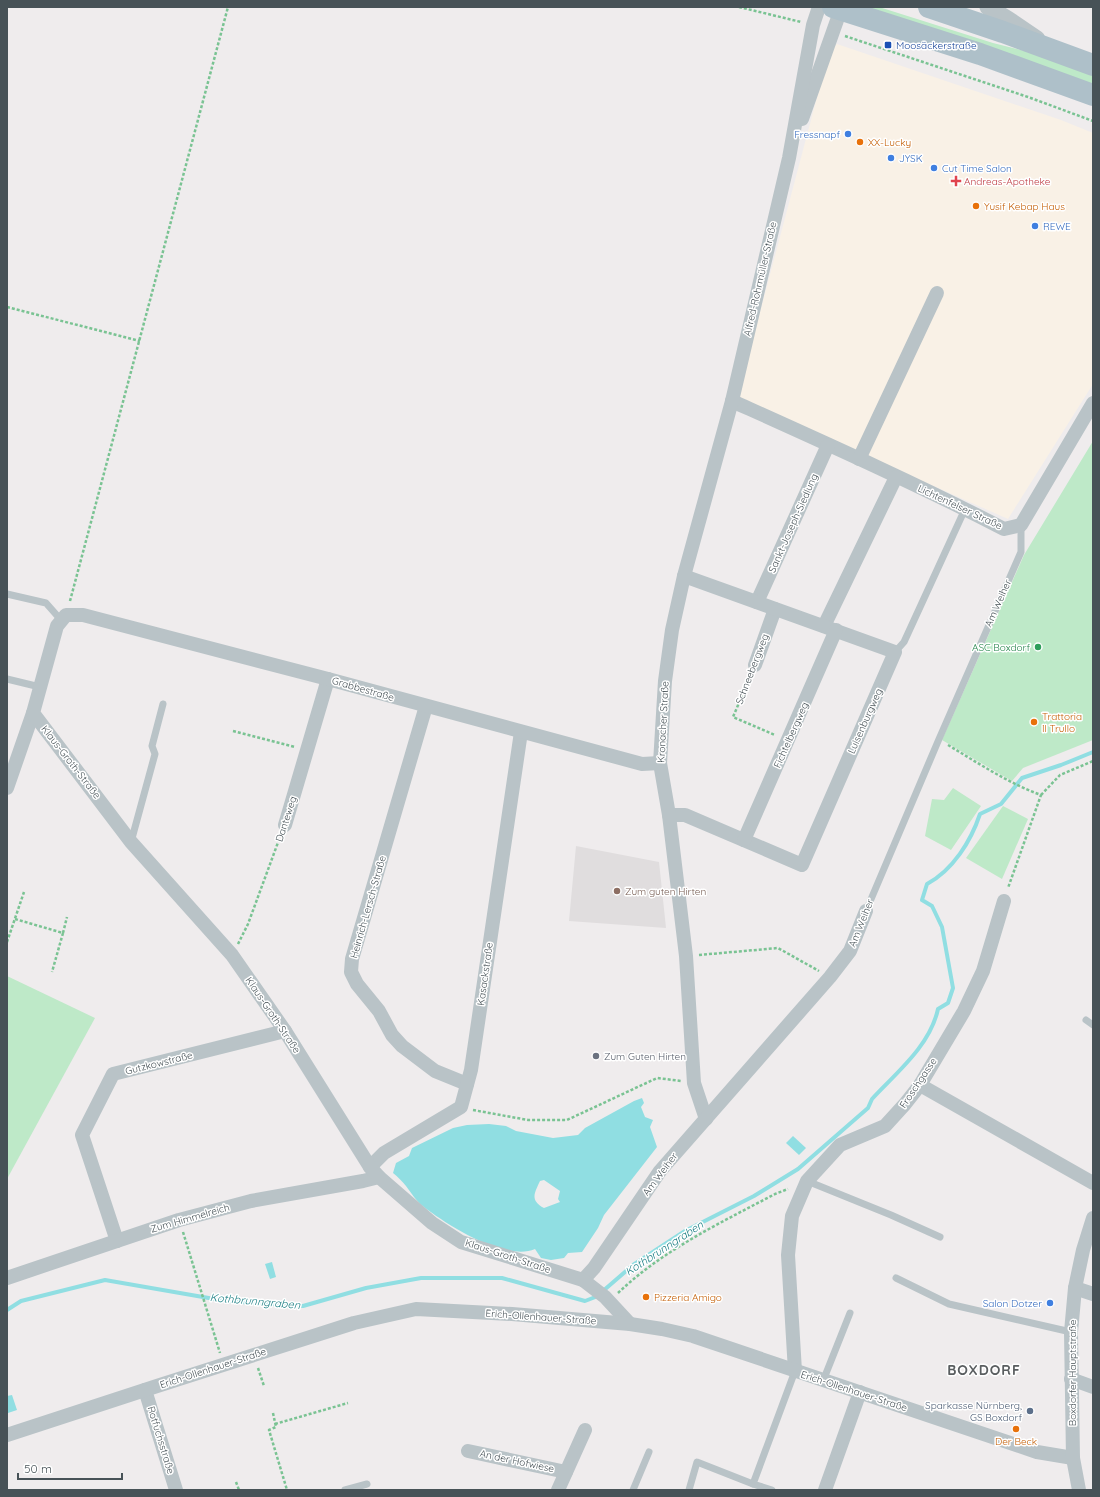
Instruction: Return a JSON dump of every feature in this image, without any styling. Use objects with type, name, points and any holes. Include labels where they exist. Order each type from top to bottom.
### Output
[{"type":"main road","points":[[929,7],[1050,48],[1093,65]]},
{"type":"main road","points":[[838,8],[980,54],[1093,95]]},
{"type":"street","name":"Alfred-Rohrmüller-Straße","points":[[732,401],[789,158],[813,25],[819,7]]},
{"type":"street","points":[[988,7],[1050,48]]},
{"type":"street","name":"Alfred-Rohrmüller-Straße","points":[[789,158],[832,31],[838,8]]},
{"type":"street","points":[[859,459],[937,293]]},
{"type":"street","name":"Lichtenfelser Straße","points":[[732,401],[828,444],[1004,529],[1021,525]]},
{"type":"street","name":"Kronacher Straße","points":[[706,1119],[694,1083],[686,956],[669,815],[660,763],[665,681],[672,630],[684,576],[732,401]]},
{"type":"street","points":[[1021,525],[1093,403]]},
{"type":"street","name":"Sankt-Joseph-Siedlung","points":[[757,602],[828,444]]},
{"type":"street","points":[[830,628],[896,477]]},
{"type":"street","points":[[684,576],[895,652]]},
{"type":"street","name":"Schneebergweg","points":[[755,664],[775,609]]},
{"type":"street","name":"Grabbestraße","points":[[64,618],[83,615],[328,679],[642,764],[660,763]]},
{"type":"street","points":[[7,788],[33,713],[57,626],[64,618]]},
{"type":"street","name":"Fichtelbergweg","points":[[744,840],[788,741],[830,628]]},
{"type":"street","name":"Luisenburgweg","points":[[669,815],[685,815],[802,865],[895,652]]},
{"type":"street","name":"Danteweg","points":[[285,825],[328,679]]},
{"type":"street","name":"Heinrich-Lersch-Straße","points":[[426,706],[352,959],[351,972],[357,984],[379,1011],[392,1035],[402,1046],[435,1071],[467,1084]]},
{"type":"street","name":"Klaus-Groth-Straße","points":[[33,713],[131,842],[232,955],[285,1031],[374,1172],[432,1223],[461,1242],[586,1283],[606,1299],[630,1324]]},
{"type":"street","name":"Kasackstraße","points":[[461,1107],[472,1062],[520,732]]},
{"type":"street","name":"Froschgasse","points":[[795,1371],[788,1255],[792,1216],[807,1181],[840,1145],[885,1126],[906,1104],[920,1084],[964,1011],[983,971],[1004,901]]},
{"type":"street","name":"Am Weiher","points":[[586,1283],[594,1268],[660,1171],[830,977],[850,950],[866,911]]},
{"type":"street","name":"Gutzkowstraße","points":[[117,1241],[82,1135],[113,1074],[285,1031]]},
{"type":"street","points":[[920,1084],[1093,1183]]},
{"type":"street","points":[[374,1172],[384,1153],[461,1107]]},
{"type":"street","name":"Zum Himmelreich","points":[[7,1278],[179,1220],[251,1201],[363,1181],[374,1172]]},
{"type":"street","name":"Boxdorfer Hauptstraße","points":[[1079,1490],[1073,1458],[1071,1332],[1075,1288],[1083,1250],[1093,1218]]},
{"type":"street","points":[[1075,1288],[1093,1294]]},
{"type":"street","name":"Erich-Ollenhauer-Straße","points":[[7,1435],[354,1323],[416,1309],[512,1314],[630,1324],[693,1336],[1037,1452],[1073,1458]]},
{"type":"street","points":[[1071,1379],[1093,1387]]},
{"type":"street","name":"Rotfuchsstraße","points":[[145,1390],[176,1490]]},
{"type":"street","points":[[825,1490],[860,1392]]},
{"type":"street","name":"An der Hofwiese","points":[[558,1490],[584,1430]]},
{"type":"street","name":"An der Hofwiese","points":[[468,1451],[566,1472]]},
{"type":"lane","points":[[895,652],[904,642],[965,509]]},
{"type":"lane","name":"Am Weiher","points":[[866,911],[1021,552],[1021,525]]},
{"type":"lane","points":[[7,594],[46,603],[64,618]]},
{"type":"lane","points":[[7,679],[40,687]]},
{"type":"lane","points":[[131,842],[155,754],[152,746],[163,704]]},
{"type":"lane","points":[[1086,1020],[1093,1025]]},
{"type":"lane","points":[[807,1181],[891,1215],[940,1237]]},
{"type":"lane","points":[[896,1278],[949,1304],[1071,1332]]},
{"type":"lane","points":[[823,1381],[850,1313]]},
{"type":"lane","points":[[753,1484],[795,1371]]},
{"type":"lane","points":[[633,1490],[649,1452]]},
{"type":"lane","points":[[689,1490],[697,1462],[772,1490]]},
{"type":"lane","points":[[345,1490],[367,1484]]},
{"type":"path","points":[[64,618],[140,341],[228,7]]},
{"type":"path","points":[[739,7],[813,25]]},
{"type":"path","points":[[832,31],[1028,97],[1093,121]]},
{"type":"path","points":[[887,50],[888,45]]},
{"type":"path","points":[[7,307],[140,341]]},
{"type":"path","name":"Schneebergweg","points":[[755,664],[733,717],[788,741]]},
{"type":"path","points":[[233,731],[307,751]]},
{"type":"path","points":[[939,739],[1008,781],[1041,795]]},
{"type":"path","points":[[1004,901],[1041,795],[1060,775],[1093,761]]},
{"type":"path","name":"Danteweg","points":[[232,955],[248,924],[285,825]]},
{"type":"path","points":[[7,942],[24,892]]},
{"type":"path","points":[[52,972],[67,917]]},
{"type":"path","points":[[15,919],[63,933]]},
{"type":"path","points":[[686,956],[778,948],[830,977]]},
{"type":"path","points":[[461,1107],[528,1120],[567,1120],[657,1078],[694,1083]]},
{"type":"path","points":[[606,1299],[636,1275],[686,1241],[775,1194],[807,1181]]},
{"type":"path","points":[[179,1220],[224,1365]]},
{"type":"path","points":[[253,1355],[264,1386]]},
{"type":"path","points":[[275,1424],[348,1403]]},
{"type":"path","points":[[273,1413],[276,1428],[269,1430],[287,1490]]},
{"type":"path","points":[[236,1482],[238,1490]]},
{"type":"shaded area","points":[[837,44],[1061,120],[1093,133],[1093,384],[1008,519],[737,399],[829,52]]},
{"type":"shaded area","name":"Zum guten Hirten","points":[[576,846],[659,862],[666,928],[569,921]]},
{"type":"green space","points":[[869,7],[879,7],[993,43],[1053,58],[1093,73],[1093,88],[868,10]]},
{"type":"green space","name":"ASC Boxdorf","points":[[1093,441],[1093,740],[1023,768],[1012,781],[942,740],[1024,555]]},
{"type":"green space","points":[[953,788],[981,806],[951,850],[925,836],[932,799],[944,800]]},
{"type":"green space","points":[[1003,806],[1028,819],[1002,879],[966,858]]},
{"type":"green space","points":[[7,976],[95,1018],[7,1179]]},
{"type":"water","points":[[642,1098],[644,1103],[641,1107],[645,1117],[653,1120],[650,1127],[657,1147],[604,1215],[598,1228],[582,1252],[568,1253],[564,1258],[551,1260],[541,1258],[535,1249],[523,1252],[509,1250],[477,1240],[434,1215],[416,1200],[403,1182],[393,1173],[396,1163],[409,1156],[412,1148],[453,1128],[467,1125],[489,1124],[506,1126],[516,1131],[553,1138],[578,1135],[585,1128]],"holes":[[[544,1180],[560,1191],[558,1199],[560,1202],[544,1208],[537,1202],[534,1196],[540,1181]]]},
{"type":"water","points":[[793,1136],[806,1148],[799,1155],[786,1143]]},
{"type":"water","points":[[272,1262],[276,1277],[270,1279],[265,1264]]},
{"type":"water","points":[[12,1395],[17,1410],[8,1413],[7,1396]]},
{"type":"waterway","name":"Kothbrunngraben","points":[[603,1291],[633,1265],[685,1231],[754,1196],[798,1169],[868,1108],[872,1099],[920,1047],[928,1035],[938,1009],[948,1003],[953,988],[942,927],[932,906],[922,900],[927,884],[945,871],[960,854],[972,834],[980,814],[1001,804],[1022,778],[1061,765],[1093,752]]},
{"type":"waterway","name":"Kothbrunngraben","points":[[7,1310],[21,1301],[105,1280],[226,1301],[303,1306],[366,1288],[421,1278],[502,1278],[585,1301],[598,1296]]},
{"type":"place","name":"Moosäckerstraße","points":[[888,45]]},
{"type":"place","name":"Fressnapf","points":[[848,134]]},
{"type":"place","name":"XX-Lucky","points":[[860,142]]},
{"type":"place","name":"JYSK","points":[[891,158]]},
{"type":"place","name":"Cut Time Salon","points":[[934,168]]},
{"type":"place","name":"Andreas-Apotheke","points":[[956,181]]},
{"type":"place","name":"Yusif Kebap Haus","points":[[976,206]]},
{"type":"place","name":"REWE","points":[[1035,226]]},
{"type":"place","name":"ASC Boxdorf","points":[[1038,647]]},
{"type":"place","name":"Trattoria Il Trullo","points":[[1034,722]]},
{"type":"place","name":"Zum guten Hirten","points":[[617,891]]},
{"type":"place","name":"Zum Guten Hirten","points":[[596,1056]]},
{"type":"place","name":"Pizzeria Amigo","points":[[646,1297]]},
{"type":"place","name":"Salon Dotzer","points":[[1050,1303]]},
{"type":"place","name":"Sparkasse Nürnberg, GS Boxdorf","points":[[1030,1411]]},
{"type":"place","name":"Der Beck","points":[[1016,1429]]},
{"type":"district","name":"BOXDORF","points":[[984,1370]]}]
